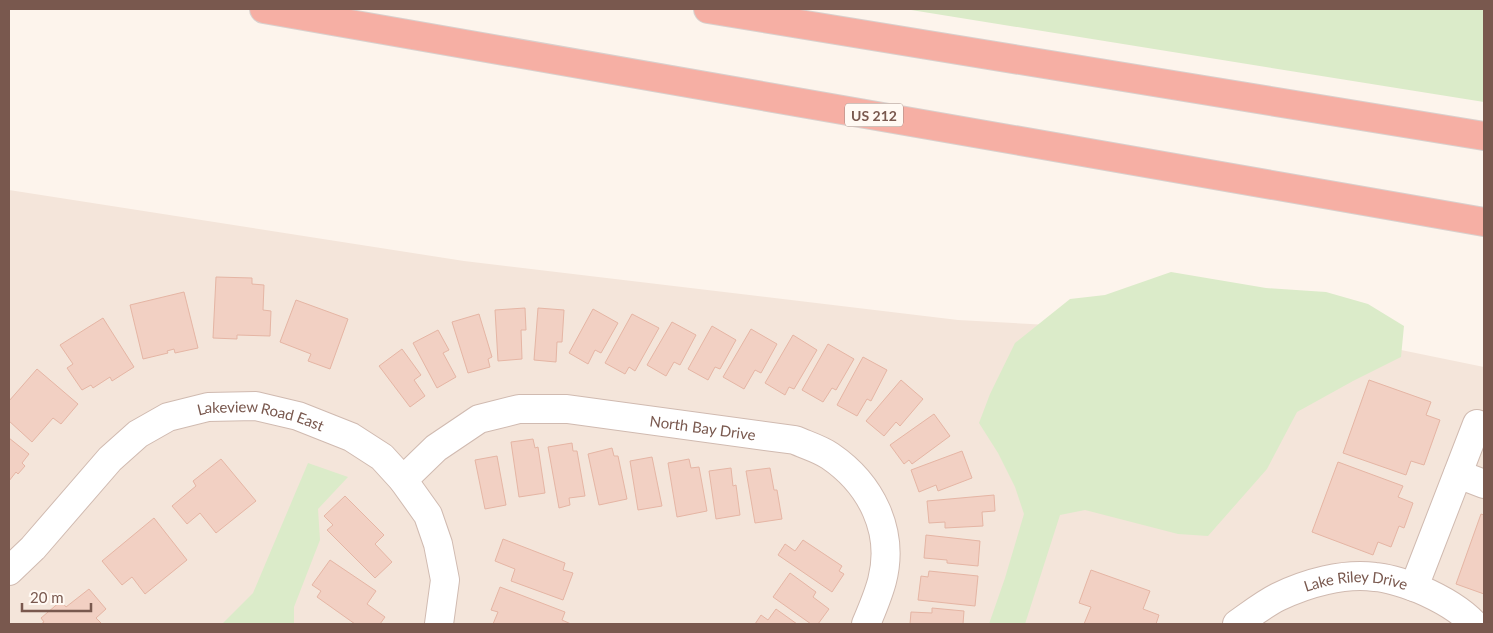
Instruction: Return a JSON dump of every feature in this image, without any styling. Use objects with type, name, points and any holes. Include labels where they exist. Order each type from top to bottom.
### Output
[{"type":"highway","name":"US 212","points":[[264,9],[1484,222]]},
{"type":"highway","points":[[708,9],[1484,136]]},
{"type":"street","name":"Lakeview Road East","points":[[9,571],[33,548],[110,459],[138,434],[168,417],[208,407],[256,406],[298,416],[351,437],[382,457],[403,480],[428,515],[438,544],[445,580],[439,624]]},
{"type":"street","name":"North Bay Drive","points":[[403,480],[436,448],[479,419],[519,409],[567,409],[795,440],[828,454],[850,472],[876,507],[886,544],[882,580],[866,624]]},
{"type":"street","points":[[1414,587],[1477,424]]},
{"type":"street","points":[[1458,474],[1484,484]]},
{"type":"street","name":"Lake Riley Drive","points":[[1237,624],[1278,597],[1312,584],[1341,578],[1375,577],[1414,587],[1442,600],[1463,613],[1474,624]]},
{"type":"shaded area","points":[[9,190],[464,261],[958,320],[1362,342],[1484,367],[1484,624],[9,624]]},
{"type":"green space","points":[[905,9],[1484,9],[1484,102]]},
{"type":"green space","points":[[1171,272],[1266,288],[1326,292],[1368,304],[1404,326],[1401,357],[1297,412],[1267,469],[1208,536],[1178,534],[1085,510],[1060,515],[1025,624],[989,624],[1024,514],[1015,487],[998,453],[979,423],[990,394],[1015,343],[1070,299],[1105,295]]},
{"type":"green space","points":[[308,463],[348,477],[318,509],[320,540],[294,607],[294,624],[222,624],[253,593]]},
{"type":"building","points":[[216,277],[252,278],[252,284],[264,285],[263,310],[271,311],[270,336],[237,335],[237,339],[213,338]]},
{"type":"building","points":[[184,292],[198,348],[175,353],[174,349],[167,351],[168,353],[143,359],[130,305]]},
{"type":"building","points":[[296,300],[348,319],[330,369],[308,361],[311,354],[280,342]]},
{"type":"building","points":[[525,308],[526,330],[521,330],[522,359],[498,361],[495,310]]},
{"type":"building","points":[[538,308],[564,310],[562,342],[557,342],[556,362],[534,360]]},
{"type":"building","points":[[593,309],[618,323],[601,353],[595,350],[588,364],[569,353]]},
{"type":"building","points":[[479,314],[492,357],[488,359],[490,367],[468,373],[452,322]]},
{"type":"building","points":[[632,314],[659,328],[635,371],[629,367],[625,374],[605,363]]},
{"type":"building","points":[[103,318],[134,367],[112,381],[110,377],[93,388],[91,385],[82,390],[67,368],[73,364],[60,345]]},
{"type":"building","points":[[672,322],[696,335],[680,365],[674,362],[666,376],[647,365]]},
{"type":"building","points":[[712,326],[736,340],[720,369],[715,367],[708,380],[688,369]]},
{"type":"building","points":[[751,329],[777,344],[761,373],[755,370],[744,389],[723,377]]},
{"type":"building","points":[[438,330],[449,350],[443,353],[456,377],[437,388],[413,343]]},
{"type":"building","points":[[793,335],[817,350],[794,389],[789,387],[785,395],[765,383]]},
{"type":"building","points":[[828,344],[854,359],[836,390],[832,388],[823,402],[802,390]]},
{"type":"building","points":[[402,349],[421,375],[414,380],[425,396],[410,407],[379,366]]},
{"type":"building","points":[[863,357],[887,370],[871,401],[867,399],[857,416],[837,405]]},
{"type":"building","points":[[37,369],[78,404],[61,424],[53,418],[32,442],[9,421],[9,401]]},
{"type":"building","points":[[901,380],[923,399],[900,426],[896,422],[884,436],[866,421]]},
{"type":"building","points":[[1369,380],[1431,402],[1426,415],[1440,420],[1424,465],[1411,461],[1406,475],[1343,453]]},
{"type":"building","points":[[934,414],[950,436],[912,464],[909,460],[904,464],[890,445]]},
{"type":"building","points":[[9,438],[29,454],[22,463],[25,466],[18,474],[16,472],[9,481]]},
{"type":"building","points":[[533,439],[535,448],[538,447],[545,493],[519,497],[511,442]]},
{"type":"building","points":[[572,443],[573,451],[577,451],[585,496],[569,498],[570,505],[559,508],[548,447]]},
{"type":"building","points":[[612,448],[614,456],[618,456],[627,499],[599,505],[588,454]]},
{"type":"building","points":[[962,451],[972,478],[938,491],[936,485],[919,492],[911,470]]},
{"type":"building","points":[[497,456],[506,505],[485,509],[475,460]]},
{"type":"building","points":[[652,457],[662,506],[638,510],[630,461]]},
{"type":"building","points":[[221,459],[256,501],[216,533],[200,513],[187,524],[172,506],[196,486],[193,481]]},
{"type":"building","points":[[689,459],[691,468],[699,467],[707,511],[677,517],[668,463]]},
{"type":"building","points":[[1338,462],[1403,486],[1398,497],[1413,503],[1404,528],[1399,526],[1391,547],[1378,542],[1373,555],[1312,532]]},
{"type":"building","points":[[731,468],[733,486],[736,485],[740,515],[716,519],[709,471]]},
{"type":"building","points":[[770,468],[774,490],[777,490],[782,519],[755,523],[746,471]]},
{"type":"building","points":[[994,495],[995,511],[982,512],[983,526],[945,528],[945,522],[929,523],[927,501]]},
{"type":"building","points":[[345,496],[384,535],[375,544],[392,562],[375,578],[327,530],[333,525],[324,516]]},
{"type":"building","points":[[1481,514],[1484,515],[1484,594],[1456,584]]},
{"type":"building","points":[[154,518],[187,560],[145,594],[132,577],[122,585],[102,561]]},
{"type":"building","points":[[926,535],[980,541],[978,566],[947,563],[947,560],[924,558]]},
{"type":"building","points":[[503,539],[565,563],[563,570],[573,573],[563,600],[511,581],[515,569],[495,561]]},
{"type":"building","points":[[803,540],[842,566],[839,571],[844,574],[832,592],[778,555],[785,544],[795,551]]},
{"type":"building","points":[[330,560],[376,591],[367,604],[385,617],[380,624],[355,624],[317,597],[321,591],[312,585]]},
{"type":"building","points":[[1091,570],[1150,591],[1143,609],[1159,615],[1156,624],[1084,624],[1091,607],[1079,603]]},
{"type":"building","points":[[929,571],[978,576],[975,606],[918,600],[921,576],[928,577]]},
{"type":"building","points":[[790,573],[816,592],[813,597],[829,609],[818,624],[811,624],[773,597]]},
{"type":"building","points":[[500,587],[565,612],[562,620],[571,624],[493,624],[498,612],[491,610]]},
{"type":"building","points":[[89,589],[106,609],[96,618],[102,624],[41,624],[44,622],[41,618],[61,601],[66,607]]},
{"type":"building","points":[[932,608],[964,611],[963,624],[910,624],[911,612],[932,613]]},
{"type":"building","points":[[776,609],[797,624],[755,624],[761,615],[768,620]]}]
